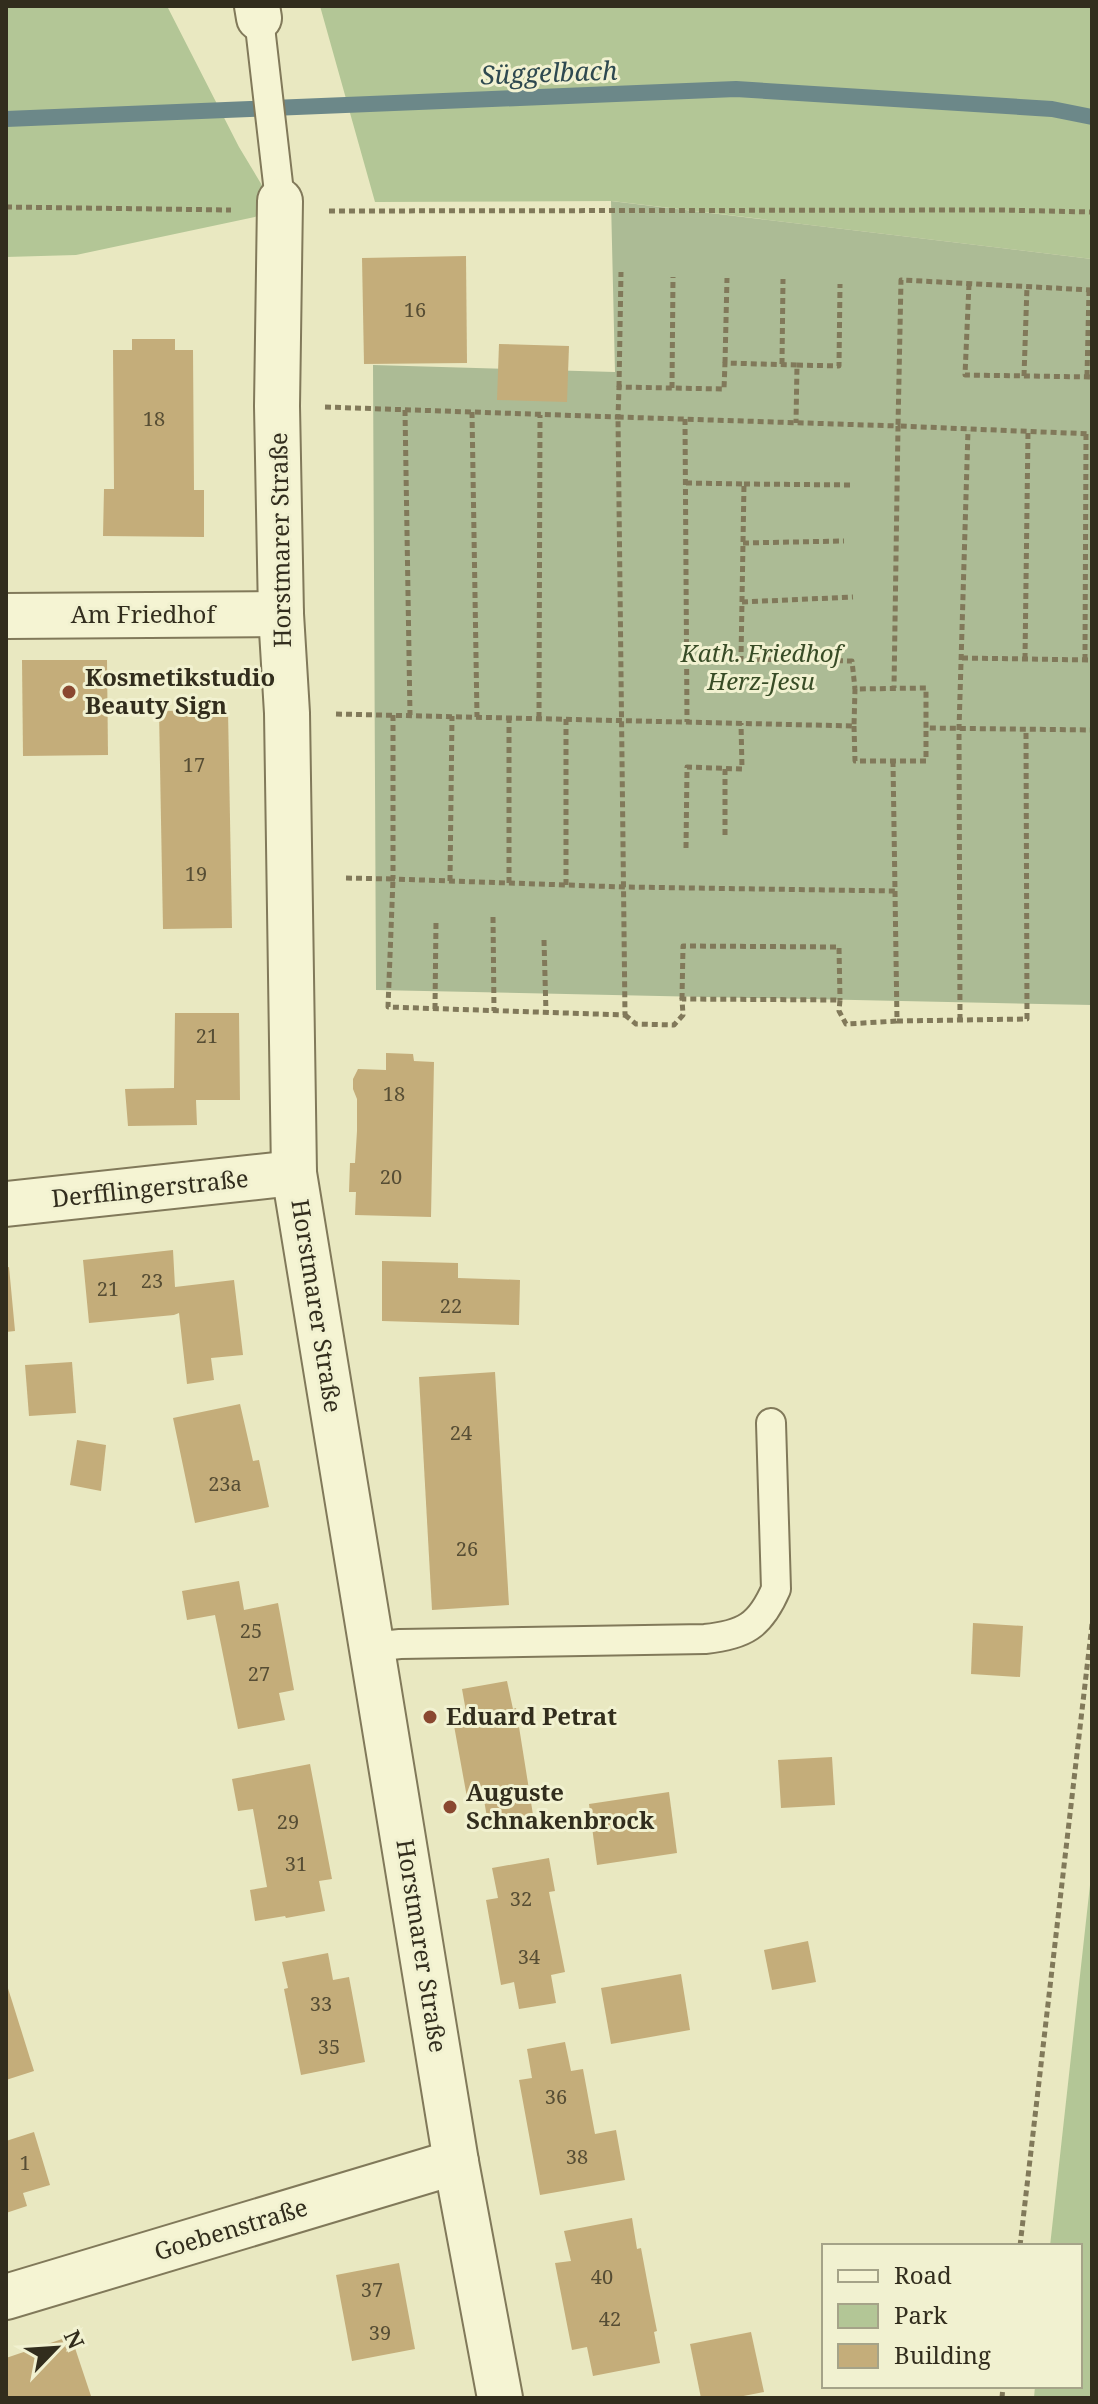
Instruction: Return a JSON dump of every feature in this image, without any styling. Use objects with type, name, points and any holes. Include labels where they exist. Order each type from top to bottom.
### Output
[{"type":"street","name":"Horstmarer Straße","points":[[280,206],[277,406],[281,614],[287,713],[294,1173],[456,2162],[500,2398]]},
{"type":"street","name":"Am Friedhof","points":[[6,616],[281,614]]},
{"type":"street","name":"Derfflingerstraße","points":[[6,1204],[294,1173]]},
{"type":"street","name":"Goebenstraße","points":[[6,2297],[456,2162]]},
{"type":"lane","points":[[258,12],[280,206]]},
{"type":"lane","points":[[372,1647],[705,1639],[742,1632],[768,1608],[776,1589],[771,1423]]},
{"type":"path","points":[[6,207],[1092,212]]},
{"type":"path","points":[[621,272],[618,417],[625,1015]]},
{"type":"path","points":[[672,388],[673,277]]},
{"type":"path","points":[[619,387],[724,389],[727,278]]},
{"type":"path","points":[[782,364],[783,279]]},
{"type":"path","points":[[894,688],[901,280],[1090,290],[1089,376],[965,375],[969,284]]},
{"type":"path","points":[[725,363],[839,366],[840,284]]},
{"type":"path","points":[[1024,376],[1027,286]]},
{"type":"path","points":[[796,423],[797,365]]},
{"type":"path","points":[[277,406],[1089,434],[1088,660],[962,658]]},
{"type":"path","points":[[405,410],[410,715]]},
{"type":"path","points":[[472,412],[477,717]]},
{"type":"path","points":[[539,718],[540,415]]},
{"type":"path","points":[[685,419],[687,722]]},
{"type":"path","points":[[960,1020],[959,729],[968,430]]},
{"type":"path","points":[[1025,659],[1028,432]]},
{"type":"path","points":[[686,483],[854,485]]},
{"type":"path","points":[[741,659],[744,484]]},
{"type":"path","points":[[743,543],[844,541]]},
{"type":"path","points":[[742,602],[853,597]]},
{"type":"path","points":[[687,658],[852,661],[855,761],[926,761],[926,688],[855,689]]},
{"type":"path","points":[[287,713],[854,726]]},
{"type":"path","points":[[393,715],[393,879],[388,1007],[625,1015],[636,1024],[674,1025],[683,1015],[683,946],[839,947],[839,1011],[846,1024],[1027,1019],[1026,729]]},
{"type":"path","points":[[450,881],[452,716]]},
{"type":"path","points":[[509,717],[509,883]]},
{"type":"path","points":[[566,719],[566,885]]},
{"type":"path","points":[[686,848],[687,767],[742,769],[741,723]]},
{"type":"path","points":[[926,728],[1092,730]]},
{"type":"path","points":[[893,761],[897,1021]]},
{"type":"path","points":[[725,769],[725,835]]},
{"type":"path","points":[[346,878],[624,887],[896,891]]},
{"type":"path","points":[[493,917],[494,1011]]},
{"type":"path","points":[[435,1009],[436,921]]},
{"type":"path","points":[[544,940],[546,1013]]},
{"type":"path","points":[[682,999],[840,1000]]},
{"type":"path","points":[[1020,2244],[1092,1624]]},
{"type":"green space","points":[[6,6],[167,6],[239,147],[278,212],[76,255],[6,257]]},
{"type":"green space","points":[[320,6],[1092,6],[1092,259],[612,201],[375,202]]},
{"type":"green space","name":"Kath. Friedhof Herz-Jesu","points":[[611,201],[1092,259],[1092,1005],[376,990],[373,365],[615,372]]},
{"type":"green space","points":[[1092,1867],[1092,2398],[1034,2398],[1035,2388],[1082,2388],[1082,2244],[1050,2244]]},
{"type":"building","points":[[466,256],[467,363],[364,364],[362,258]]},
{"type":"building","points":[[132,339],[175,339],[175,350],[193,350],[194,490],[204,490],[204,537],[103,536],[104,489],[114,489],[113,350],[132,350]]},
{"type":"building","points":[[499,344],[569,346],[567,402],[497,400]]},
{"type":"building","points":[[22,660],[107,660],[108,755],[23,756]]},
{"type":"building","points":[[228,710],[232,928],[163,929],[159,711]]},
{"type":"building","points":[[175,1013],[239,1013],[240,1100],[196,1100],[197,1125],[128,1126],[125,1089],[174,1088]]},
{"type":"building","points":[[386,1053],[413,1054],[414,1061],[434,1062],[431,1217],[355,1215],[356,1192],[349,1192],[350,1163],[355,1163],[357,1131],[357,1099],[353,1079],[358,1069],[386,1070]]},
{"type":"building","points":[[173,1250],[175,1287],[234,1280],[243,1355],[211,1358],[214,1380],[187,1384],[179,1313],[89,1323],[83,1260]]},
{"type":"building","points":[[382,1261],[458,1263],[458,1278],[520,1280],[519,1325],[382,1321]]},
{"type":"building","points":[[9,1267],[15,1331],[6,1332],[6,1268]]},
{"type":"building","points":[[72,1362],[76,1413],[29,1416],[25,1365]]},
{"type":"building","points":[[495,1372],[509,1605],[432,1610],[419,1377]]},
{"type":"building","points":[[240,1404],[253,1461],[259,1460],[269,1507],[195,1523],[173,1418]]},
{"type":"building","points":[[77,1440],[106,1445],[101,1491],[70,1485]]},
{"type":"building","points":[[239,1581],[244,1610],[278,1603],[294,1690],[279,1693],[285,1720],[238,1729],[215,1615],[187,1620],[182,1591]]},
{"type":"building","points":[[973,1623],[1023,1626],[1020,1677],[971,1674]]},
{"type":"building","points":[[507,1681],[513,1709],[516,1708],[534,1821],[489,1829],[484,1800],[468,1803],[453,1720],[467,1717],[462,1689]]},
{"type":"building","points":[[832,1757],[835,1805],[781,1808],[778,1760]]},
{"type":"building","points":[[310,1764],[332,1879],[319,1881],[325,1911],[255,1921],[250,1890],[267,1887],[253,1809],[238,1811],[232,1779]]},
{"type":"building","points":[[669,1792],[677,1853],[597,1865],[589,1804]]},
{"type":"building","points":[[549,1858],[555,1891],[549,1892],[565,1972],[551,1975],[556,2003],[519,2009],[514,1982],[501,1985],[486,1900],[498,1898],[492,1868]]},
{"type":"building","points":[[808,1941],[816,1982],[772,1990],[764,1950]]},
{"type":"building","points":[[328,1953],[333,1980],[349,1977],[365,2062],[301,2075],[284,1989],[288,1988],[282,1962]]},
{"type":"building","points":[[681,1974],[690,2030],[611,2044],[601,1988]]},
{"type":"building","points":[[6,1982],[34,2071],[6,2080]]},
{"type":"building","points":[[565,2042],[571,2071],[583,2069],[595,2134],[616,2130],[625,2180],[540,2195],[519,2080],[532,2078],[527,2049]]},
{"type":"building","points":[[34,2132],[50,2185],[23,2193],[27,2206],[6,2213],[6,2141]]},
{"type":"building","points":[[632,2218],[637,2249],[641,2248],[660,2363],[593,2376],[587,2347],[572,2350],[555,2263],[571,2261],[564,2231]]},
{"type":"building","points":[[399,2263],[415,2349],[352,2361],[336,2275]]},
{"type":"building","points":[[751,2332],[764,2392],[733,2398],[701,2398],[690,2344]]},
{"type":"building","points":[[71,2336],[91,2396],[6,2398],[6,2358]]},
{"type":"waterway","name":"Süggelbach","points":[[6,119],[736,89],[1052,109],[1092,117]]},
{"type":"place","name":"Kosmetikstudio Beauty Sign","points":[[69,692]]},
{"type":"place","name":"Eduard Petrat","points":[[430,1717]]},
{"type":"place","name":"Auguste Schnakenbrock","points":[[450,1807]]}]
